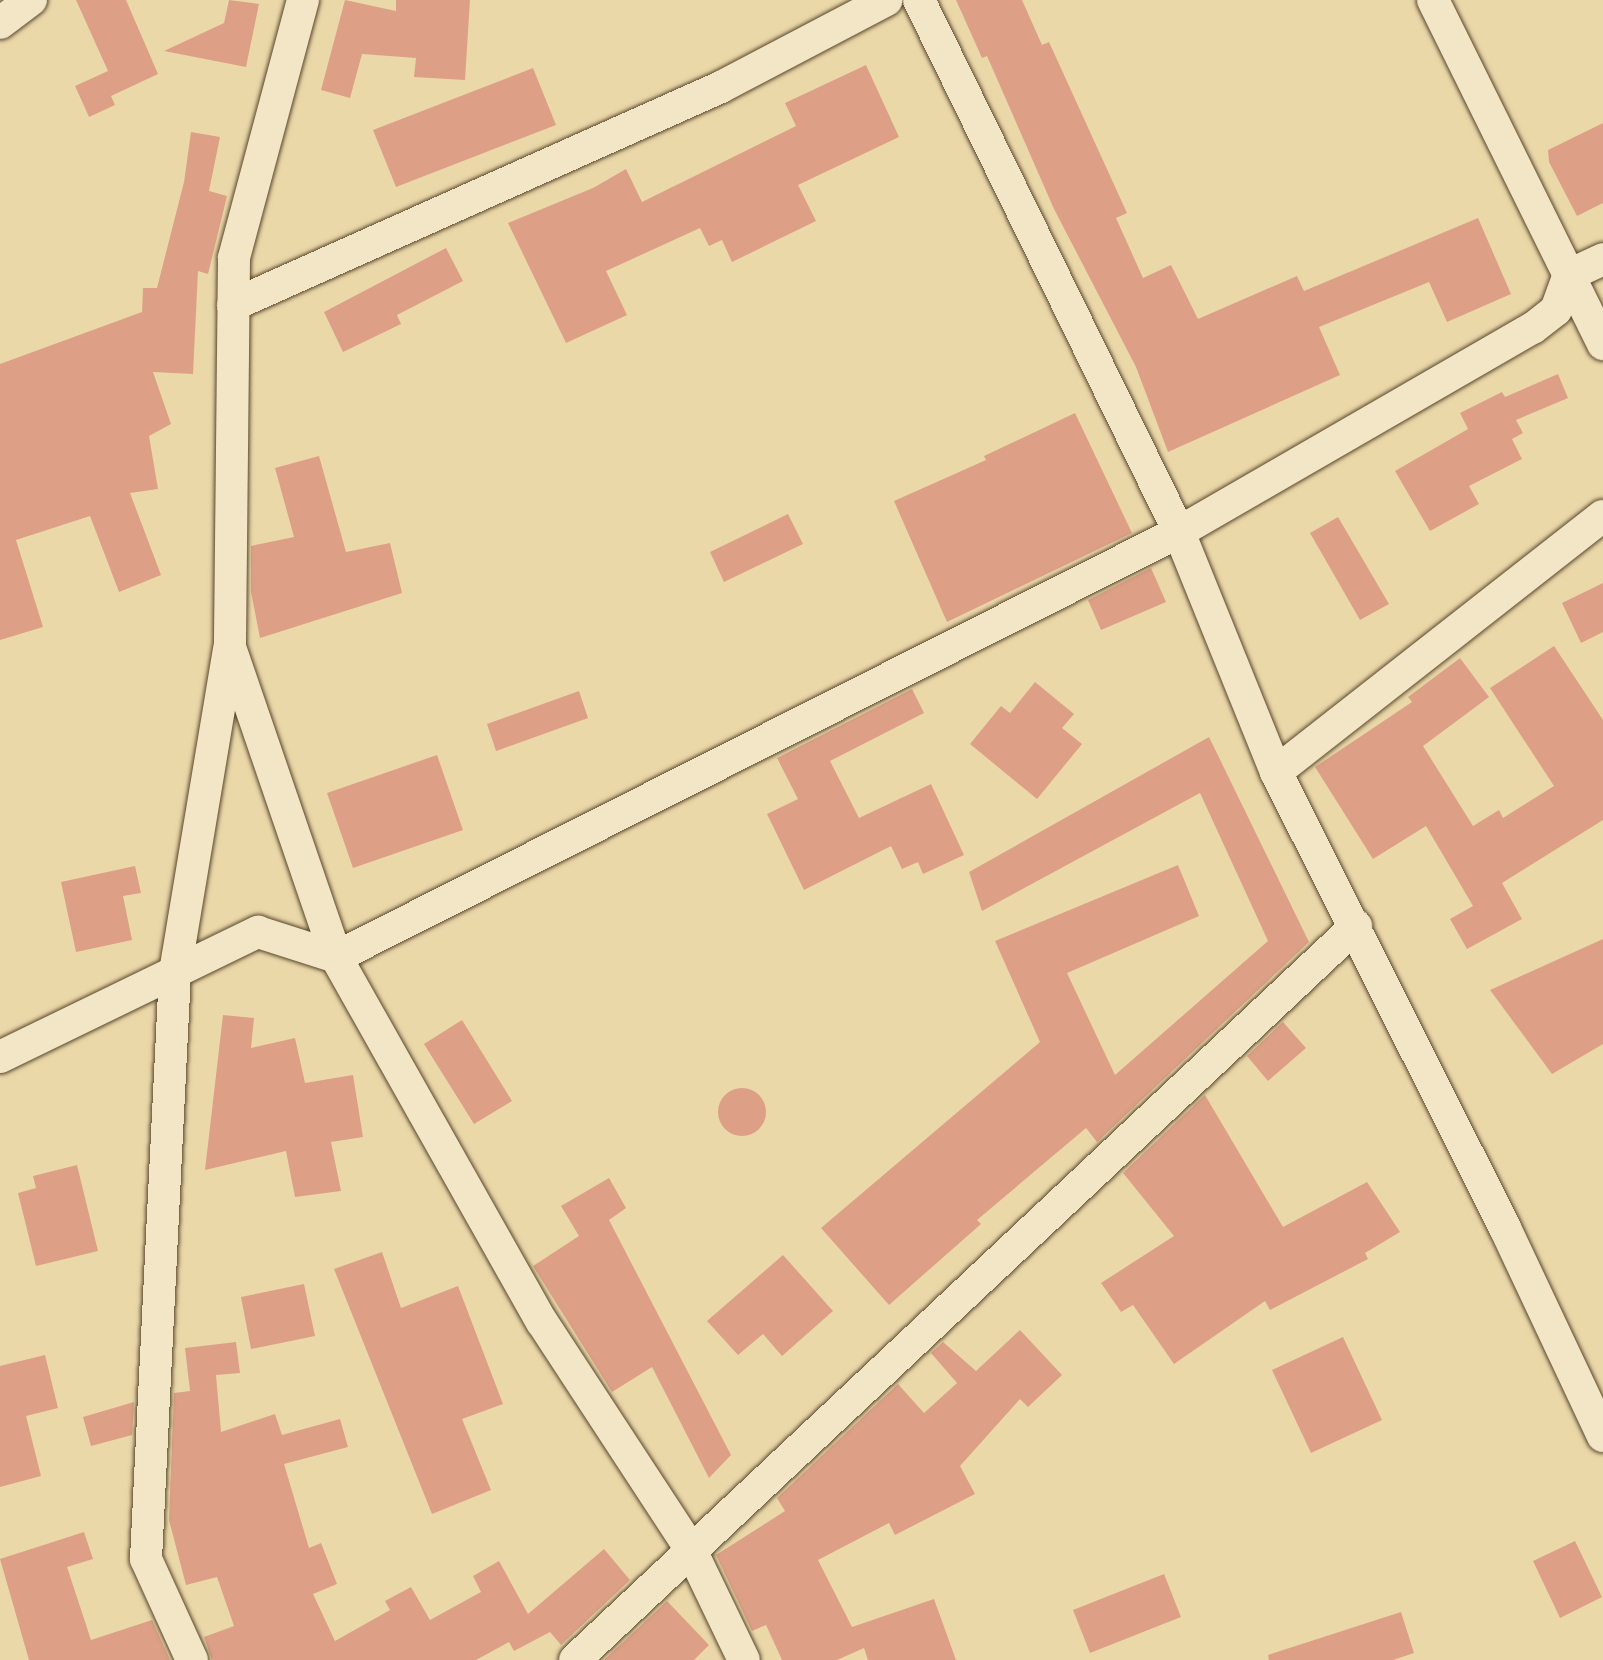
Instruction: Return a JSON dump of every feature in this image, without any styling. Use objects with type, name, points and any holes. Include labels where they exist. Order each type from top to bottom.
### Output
[{"type":"street","points":[[0,23],[32,0]]},
{"type":"street","points":[[192,1660],[146,1559],[176,972],[230,647],[234,258],[303,0]]},
{"type":"street","points":[[233,304],[721,87],[887,0]]},
{"type":"street","points":[[919,0],[1179,532],[1276,772],[1356,926],[1603,1436]]},
{"type":"street","points":[[1434,0],[1603,344]]},
{"type":"street","points":[[1569,275],[1603,259]]},
{"type":"street","points":[[0,1057],[258,932],[336,957],[1179,532],[1533,328],[1582,307]]},
{"type":"street","points":[[1276,772],[1603,516]]},
{"type":"street","points":[[230,647],[336,957],[542,1322],[690,1548],[744,1660]]},
{"type":"street","points":[[575,1660],[1356,926]]},
{"type":"building","points":[[76,0],[126,0],[158,74],[111,96],[115,105],[89,117],[75,86],[108,71]]},
{"type":"building","points":[[229,0],[259,4],[246,67],[164,51],[224,23]]},
{"type":"building","points":[[345,0],[396,11],[396,0],[470,0],[465,80],[414,77],[416,58],[362,54],[350,98],[321,90]]},
{"type":"building","points":[[956,0],[1022,0],[1042,45],[1049,42],[1127,213],[1116,218],[1143,278],[1171,265],[1198,319],[1297,276],[1304,291],[1478,218],[1511,294],[1447,322],[1429,282],[1319,327],[1340,375],[1168,452],[1136,367],[1054,209],[987,56],[982,58]]},
{"type":"building","points":[[866,65],[899,137],[798,185],[816,221],[732,262],[722,240],[709,246],[700,228],[606,271],[627,315],[566,343],[508,223],[593,188],[626,169],[642,202],[796,126],[785,103]]},
{"type":"building","points":[[533,68],[556,125],[396,187],[373,130]]},
{"type":"building","points":[[1603,123],[1603,203],[1577,216],[1549,162],[1548,150]]},
{"type":"building","points":[[191,132],[220,137],[209,191],[227,196],[208,274],[198,271],[193,374],[153,372],[171,424],[149,436],[158,489],[130,493],[161,575],[119,592],[90,516],[16,540],[43,627],[0,640],[0,364],[142,312],[143,288],[157,288],[184,182]]},
{"type":"building","points":[[446,248],[463,281],[397,315],[401,324],[343,352],[324,312]]},
{"type":"building","points":[[1558,374],[1568,398],[1516,420],[1523,433],[1512,439],[1522,459],[1469,486],[1479,504],[1430,531],[1395,471],[1468,429],[1460,413],[1502,392],[1505,397]]},
{"type":"building","points":[[1075,413],[1132,533],[947,622],[894,501],[986,460],[984,456]]},
{"type":"building","points":[[319,456],[346,552],[390,543],[402,593],[260,638],[251,592],[251,546],[294,537],[275,468]]},
{"type":"building","points":[[788,514],[803,544],[724,582],[710,552]]},
{"type":"building","points":[[1338,517],[1389,604],[1360,620],[1310,533]]},
{"type":"building","points":[[1151,568],[1166,602],[1101,630],[1088,600]]},
{"type":"building","points":[[1603,583],[1603,632],[1581,643],[1562,603]]},
{"type":"building","points":[[1554,646],[1603,720],[1603,820],[1502,883],[1522,919],[1467,949],[1450,919],[1473,906],[1426,826],[1373,859],[1315,767],[1412,702],[1408,697],[1460,658],[1489,697],[1423,746],[1473,826],[1499,810],[1503,818],[1554,786],[1490,688]]},
{"type":"building","points":[[1035,682],[1074,714],[1062,728],[1082,744],[1037,799],[970,744],[1001,706],[1010,713]]},
{"type":"building","points":[[912,689],[924,713],[830,761],[859,818],[931,784],[964,855],[923,874],[918,862],[902,869],[891,846],[804,890],[767,814],[798,799],[777,758]]},
{"type":"building","points":[[579,691],[588,718],[496,751],[487,724]]},
{"type":"building","points":[[1209,737],[1309,942],[1097,1142],[1086,1128],[977,1220],[981,1224],[889,1305],[821,1228],[1040,1042],[995,941],[1178,865],[1199,916],[1067,973],[1115,1075],[1268,941],[1200,793],[982,911],[969,872]]},
{"type":"building","points":[[437,755],[463,830],[353,868],[327,793]]},
{"type":"building","points":[[135,866],[141,893],[123,896],[132,940],[76,952],[61,882]]},
{"type":"building","points":[[1603,939],[1603,1044],[1552,1074],[1490,990]]},
{"type":"building","points":[[223,1015],[254,1018],[251,1048],[295,1038],[305,1083],[353,1075],[363,1137],[331,1142],[341,1191],[295,1197],[286,1151],[205,1170]]},
{"type":"building","points":[[462,1020],[512,1101],[474,1124],[424,1044]]},
{"type":"building","points":[[1283,1022],[1306,1048],[1268,1081],[1247,1056]]},
{"type":"building","points":[[742,1088],[759,1095],[766,1112],[759,1129],[742,1136],[725,1129],[718,1112],[725,1095]]},
{"type":"building","points":[[1205,1095],[1283,1227],[1367,1182],[1400,1232],[1365,1253],[1368,1259],[1270,1310],[1265,1301],[1174,1364],[1133,1305],[1121,1312],[1101,1283],[1174,1236],[1123,1173]]},
{"type":"building","points":[[77,1165],[98,1251],[36,1266],[18,1193],[36,1188],[33,1176]]},
{"type":"building","points":[[609,1178],[626,1208],[609,1220],[731,1455],[709,1478],[652,1367],[612,1392],[533,1266],[579,1236],[561,1206]]},
{"type":"building","points":[[382,1252],[401,1308],[458,1286],[503,1404],[462,1419],[491,1490],[432,1514],[334,1269]]},
{"type":"building","points":[[783,1255],[833,1311],[782,1356],[763,1334],[738,1355],[707,1321]]},
{"type":"building","points":[[304,1284],[315,1336],[251,1349],[241,1297]]},
{"type":"building","points":[[1020,1330],[1062,1375],[1028,1407],[1020,1399],[960,1466],[975,1494],[895,1535],[889,1523],[818,1560],[852,1627],[934,1599],[956,1660],[868,1660],[864,1648],[837,1660],[782,1660],[766,1625],[752,1631],[716,1555],[785,1511],[777,1498],[898,1384],[924,1413],[957,1383],[931,1353],[943,1342],[976,1371]]},
{"type":"building","points":[[1343,1337],[1382,1420],[1311,1453],[1272,1370]]},
{"type":"building","points":[[236,1342],[240,1373],[216,1375],[221,1432],[275,1414],[282,1435],[340,1419],[348,1447],[284,1464],[309,1548],[321,1543],[337,1584],[313,1594],[335,1641],[390,1610],[385,1601],[411,1587],[430,1620],[481,1592],[473,1576],[499,1561],[528,1614],[604,1549],[630,1580],[561,1645],[550,1632],[514,1651],[509,1642],[476,1660],[212,1660],[204,1637],[234,1626],[217,1577],[186,1585],[169,1520],[174,1393],[190,1391],[185,1348]]},
{"type":"building","points":[[45,1355],[58,1408],[26,1416],[41,1476],[0,1487],[0,1366]]},
{"type":"building","points":[[134,1402],[132,1435],[91,1446],[83,1417]]},
{"type":"building","points":[[84,1532],[93,1559],[67,1567],[91,1640],[152,1620],[170,1660],[29,1660],[0,1559]]},
{"type":"building","points":[[1575,1541],[1602,1597],[1560,1618],[1533,1561]]},
{"type":"building","points":[[1164,1574],[1181,1617],[1090,1653],[1073,1610]]},
{"type":"building","points":[[667,1601],[709,1645],[694,1660],[604,1660]]},
{"type":"building","points":[[1401,1612],[1414,1653],[1393,1660],[1269,1660],[1268,1655]]}]
